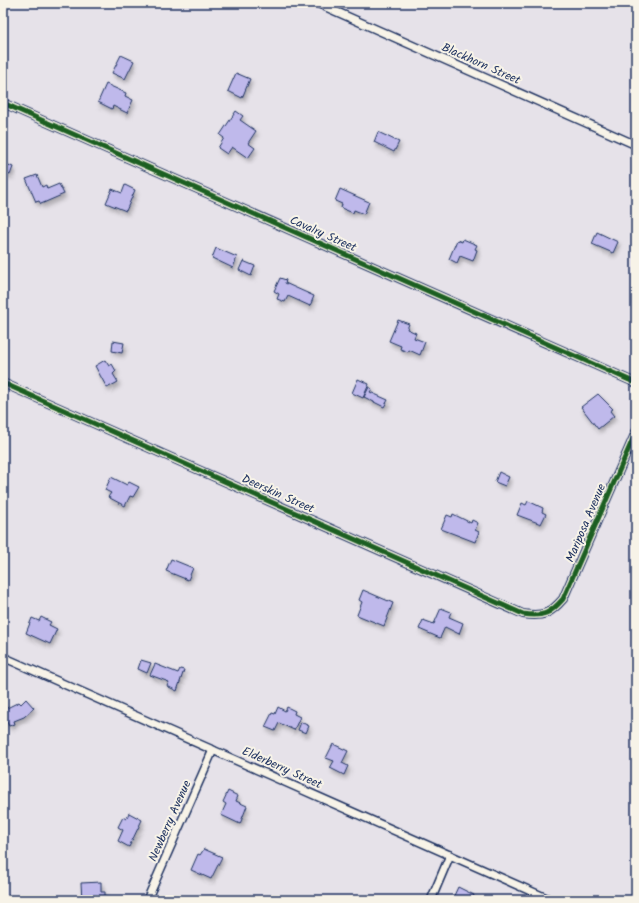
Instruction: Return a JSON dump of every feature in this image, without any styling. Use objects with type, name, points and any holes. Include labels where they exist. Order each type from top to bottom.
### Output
[{"type":"street","name":"Blackhorn Street","points":[[317,3],[636,144]]},
{"type":"street","name":"Cavalry Street","points":[[3,103],[636,383]]},
{"type":"street","name":"Deerskin Street","points":[[3,383],[523,614],[537,616],[545,614]]},
{"type":"street","name":"Mariposa Avenue","points":[[545,614],[555,609],[570,587],[636,432]]},
{"type":"street","name":"Elderberry Street","points":[[3,657],[551,900]]},
{"type":"street","name":"Newberry Avenue","points":[[147,900],[214,750]]},
{"type":"street","points":[[431,900],[450,855]]},
{"type":"building","points":[[121,55],[134,61],[125,79],[112,73]]},
{"type":"building","points":[[236,73],[250,79],[242,98],[228,91]]},
{"type":"building","points":[[106,84],[126,93],[125,96],[133,100],[127,113],[113,106],[112,109],[98,102]]},
{"type":"building","points":[[236,111],[243,116],[240,120],[256,131],[248,143],[255,148],[248,158],[232,147],[227,154],[218,148],[224,138],[220,135]]},
{"type":"building","points":[[378,132],[399,142],[394,152],[374,142]]},
{"type":"building","points":[[4,163],[13,167],[10,175],[3,172]]},
{"type":"building","points":[[37,175],[42,187],[46,185],[47,189],[59,184],[64,194],[41,204],[39,201],[36,202],[26,179]]},
{"type":"building","points":[[125,185],[135,190],[126,211],[106,203],[112,189],[122,193]]},
{"type":"building","points":[[340,189],[369,202],[364,214],[354,210],[353,213],[341,208],[342,204],[335,201]]},
{"type":"building","points":[[597,232],[618,242],[613,253],[592,244]]},
{"type":"building","points":[[463,239],[477,245],[475,249],[477,250],[473,261],[460,256],[457,263],[449,259],[457,240],[462,242]]},
{"type":"building","points":[[216,248],[237,257],[233,268],[212,258]]},
{"type":"building","points":[[243,261],[255,266],[251,276],[239,270]]},
{"type":"building","points":[[280,278],[286,280],[285,283],[314,296],[310,306],[288,296],[285,302],[277,299],[279,294],[274,291]]},
{"type":"building","points":[[398,320],[409,324],[407,329],[416,333],[414,338],[425,342],[420,355],[409,350],[408,352],[400,349],[401,346],[389,341]]},
{"type":"building","points":[[113,341],[124,343],[122,353],[112,351]]},
{"type":"building","points":[[105,360],[109,366],[112,364],[116,371],[113,374],[118,382],[107,388],[95,366]]},
{"type":"building","points":[[358,379],[369,384],[363,398],[352,393]]},
{"type":"building","points":[[369,387],[372,389],[370,392],[388,400],[384,407],[364,397]]},
{"type":"building","points":[[598,394],[613,409],[610,411],[614,416],[598,429],[581,407]]},
{"type":"building","points":[[499,472],[509,477],[505,486],[495,482]]},
{"type":"building","points":[[111,477],[127,485],[129,482],[139,487],[133,497],[130,496],[125,506],[108,497],[111,493],[105,490]]},
{"type":"building","points":[[528,501],[543,508],[542,512],[546,514],[541,524],[517,515],[522,503],[526,505]]},
{"type":"building","points":[[453,514],[471,523],[472,520],[478,523],[475,530],[479,532],[475,542],[441,529],[447,515],[452,517]]},
{"type":"building","points":[[171,559],[193,568],[188,580],[166,571]]},
{"type":"building","points":[[363,590],[393,603],[384,626],[357,615],[362,602],[359,600]]},
{"type":"building","points":[[441,608],[451,612],[449,617],[463,623],[459,634],[445,627],[440,638],[419,629],[423,620],[434,624]]},
{"type":"building","points":[[41,617],[51,622],[49,625],[57,629],[50,644],[26,633],[32,618],[39,621]]},
{"type":"building","points":[[141,660],[151,663],[147,673],[138,669]]},
{"type":"building","points":[[155,664],[178,673],[180,669],[184,670],[177,691],[167,686],[169,682],[150,675]]},
{"type":"building","points":[[26,699],[34,708],[24,717],[14,721],[15,724],[9,726],[6,720],[3,721],[3,710],[19,702],[21,704]]},
{"type":"building","points":[[278,707],[285,711],[287,707],[295,711],[294,714],[300,717],[294,730],[279,723],[275,731],[265,727],[272,713],[275,714]]},
{"type":"building","points":[[301,722],[309,726],[306,733],[298,730]]},
{"type":"building","points":[[333,744],[348,751],[342,763],[348,766],[344,775],[330,768],[334,761],[326,758]]},
{"type":"building","points":[[228,791],[238,796],[236,801],[247,806],[240,824],[221,815],[226,804],[223,802]]},
{"type":"building","points":[[129,813],[142,820],[129,847],[118,841],[123,830],[118,827],[123,817],[126,819]]},
{"type":"building","points":[[204,849],[222,857],[211,879],[191,870],[198,854],[200,855]]},
{"type":"building","points":[[101,882],[101,892],[105,892],[105,900],[82,900],[81,883]]},
{"type":"building","points":[[458,887],[474,895],[472,900],[452,900]]},
{"type":"cycle path","points":[[3,103],[636,383]]},
{"type":"cycle path","points":[[3,383],[523,614],[530,615],[541,615],[546,613],[554,608],[563,599],[636,432]]}]
